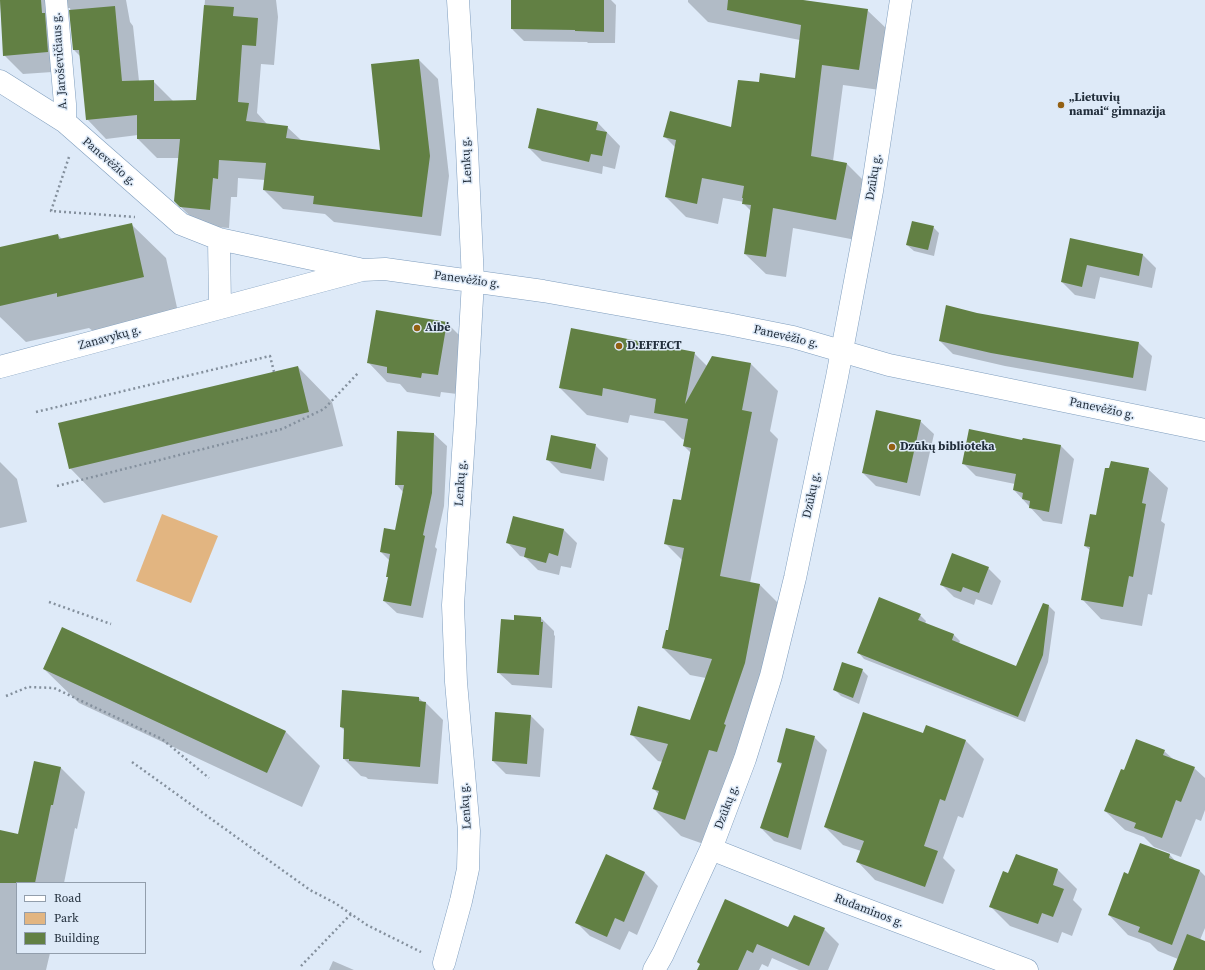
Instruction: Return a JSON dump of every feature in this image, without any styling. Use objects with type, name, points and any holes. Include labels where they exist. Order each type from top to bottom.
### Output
[{"type":"street","name":"A. Jaroševičiaus g.","points":[[56,0],[65,104],[71,128]]},
{"type":"street","name":"Lenkų g.","points":[[444,963],[461,902],[468,869],[468,831],[456,682],[453,605],[473,281],[458,0]]},
{"type":"street","name":"Dzūkų g.","points":[[654,970],[712,849],[745,759],[771,676],[795,578],[837,377],[872,191],[901,0]]},
{"type":"street","name":"Panevėžio g.","points":[[0,81],[71,128],[181,224],[219,238],[362,270]]},
{"type":"street","points":[[219,238],[220,308]]},
{"type":"street","name":"Panevėžio g.","points":[[220,308],[362,270],[385,269],[543,291],[728,324],[793,337],[889,365],[1205,430]]},
{"type":"street","name":"Zanavykų g.","points":[[0,367],[220,308]]},
{"type":"street","name":"Rudaminos g.","points":[[712,849],[830,896],[1027,970]]},
{"type":"path","points":[[71,128],[62,177],[52,211],[136,217]]},
{"type":"path","points":[[36,412],[270,356],[274,372]]},
{"type":"path","points":[[57,486],[282,429],[324,409],[359,372]]},
{"type":"path","points":[[49,602],[111,624]]},
{"type":"path","points":[[6,696],[28,687],[54,688],[162,739],[209,778]]},
{"type":"path","points":[[132,762],[310,890],[335,903],[367,925],[444,963]]},
{"type":"path","points":[[301,966],[351,914]]},
{"type":"green space","points":[[162,514],[218,536],[191,603],[136,581]]},
{"type":"building","points":[[0,0],[41,0],[42,13],[45,13],[48,52],[3,56]]},
{"type":"building","points":[[511,0],[604,0],[604,32],[511,29]]},
{"type":"building","points":[[728,0],[803,0],[868,9],[859,70],[822,65],[811,156],[847,163],[836,220],[773,208],[766,257],[744,254],[751,205],[742,204],[744,186],[702,178],[697,204],[665,197],[676,140],[663,137],[670,111],[731,127],[738,80],[759,82],[760,73],[795,78],[801,25],[727,10]]},
{"type":"building","points":[[204,5],[234,7],[233,16],[258,18],[256,46],[242,45],[238,102],[249,103],[246,121],[288,126],[286,138],[380,150],[371,64],[419,59],[430,156],[422,217],[313,204],[314,196],[263,190],[266,163],[219,160],[218,179],[213,178],[210,210],[180,207],[174,201],[180,139],[137,139],[137,115],[86,120],[79,50],[73,50],[69,10],[115,6],[122,81],[154,80],[154,101],[196,100]]},
{"type":"building","points":[[537,108],[598,122],[596,130],[607,132],[602,156],[591,154],[589,162],[528,148]]},
{"type":"building","points":[[912,221],[934,226],[928,250],[906,245]]},
{"type":"building","points":[[132,223],[144,277],[57,297],[57,293],[0,306],[0,247],[58,234],[59,239]]},
{"type":"building","points":[[1070,238],[1143,254],[1139,276],[1087,265],[1082,287],[1061,282]]},
{"type":"building","points":[[946,305],[977,313],[1139,342],[1133,378],[991,353],[939,341]]},
{"type":"building","points":[[376,310],[447,322],[438,375],[422,373],[421,378],[387,373],[387,367],[367,363]]},
{"type":"building","points":[[571,328],[695,352],[685,404],[712,356],[751,363],[742,410],[752,412],[720,576],[760,584],[745,663],[724,724],[726,725],[717,752],[709,750],[685,820],[653,809],[659,791],[652,789],[668,744],[630,735],[638,706],[690,720],[712,659],[662,648],[666,630],[668,630],[684,548],[664,544],[673,499],[681,500],[691,448],[683,446],[688,419],[654,413],[656,399],[603,388],[602,396],[559,388]]},
{"type":"building","points":[[298,366],[309,412],[69,469],[58,423]]},
{"type":"building","name":"Dzūkų biblioteka","points":[[876,410],[921,420],[907,483],[862,473]]},
{"type":"building","points":[[969,429],[1022,440],[1023,438],[1061,445],[1049,512],[1029,508],[1030,501],[1022,499],[1023,493],[1013,490],[1016,474],[962,464]]},
{"type":"building","points":[[397,431],[434,433],[432,493],[411,606],[383,601],[388,577],[386,577],[390,554],[380,552],[384,528],[395,530],[404,485],[395,485]]},
{"type":"building","points":[[551,435],[596,444],[591,469],[546,460]]},
{"type":"building","points":[[1111,461],[1149,468],[1142,503],[1146,504],[1133,577],[1129,576],[1123,607],[1081,600],[1090,547],[1084,546],[1090,514],[1096,515],[1105,468],[1109,468]]},
{"type":"building","points":[[513,516],[564,529],[558,556],[549,553],[546,563],[524,557],[526,548],[506,543]]},
{"type":"building","points":[[952,553],[989,567],[979,593],[963,587],[961,592],[940,585]]},
{"type":"building","points":[[879,597],[921,614],[918,620],[954,634],[952,640],[1016,666],[1043,603],[1049,605],[1043,655],[1018,717],[857,653]]},
{"type":"building","points":[[514,615],[541,617],[541,622],[543,622],[539,675],[497,673],[501,619],[514,620]]},
{"type":"building","points":[[62,627],[286,731],[267,773],[43,669]]},
{"type":"building","points":[[842,662],[863,669],[853,698],[833,690]]},
{"type":"building","points":[[342,690],[419,697],[419,701],[426,702],[420,767],[349,761],[349,759],[343,759],[344,728],[340,727]]},
{"type":"building","points":[[495,712],[531,715],[527,764],[492,761]]},
{"type":"building","points":[[863,712],[923,733],[926,725],[966,740],[945,801],[940,799],[924,846],[938,851],[925,887],[856,862],[864,841],[824,827]]},
{"type":"building","points":[[786,728],[815,736],[788,838],[760,828],[782,763],[777,762]]},
{"type":"building","points":[[1136,739],[1165,750],[1163,755],[1195,767],[1181,802],[1176,800],[1162,838],[1134,828],[1136,823],[1104,811],[1121,769],[1124,770]]},
{"type":"building","points":[[34,761],[61,767],[53,805],[51,805],[35,882],[0,883],[0,830],[18,834]]},
{"type":"building","points":[[1140,843],[1170,854],[1169,858],[1200,870],[1172,945],[1138,932],[1140,927],[1108,915],[1124,872],[1128,874]]},
{"type":"building","points":[[606,854],[645,872],[624,922],[615,918],[607,937],[575,923]]},
{"type":"building","points":[[1016,854],[1058,869],[1053,885],[1064,889],[1053,917],[1042,913],[1038,924],[989,907],[1003,871],[1008,873]]},
{"type":"building","points":[[725,899],[788,927],[794,915],[825,928],[809,966],[757,944],[753,953],[747,950],[738,970],[697,970],[700,964],[697,962]]},
{"type":"building","points":[[1187,934],[1205,941],[1205,970],[1173,970]]},
{"type":"place","name":"„Lietuvių namai“ gimnazija","points":[[1061,105]]},
{"type":"place","name":"Aibė","points":[[417,328]]},
{"type":"place","name":"D.EFFECT","points":[[619,346]]},
{"type":"place","name":"Dzūkų biblioteka","points":[[892,447]]}]
